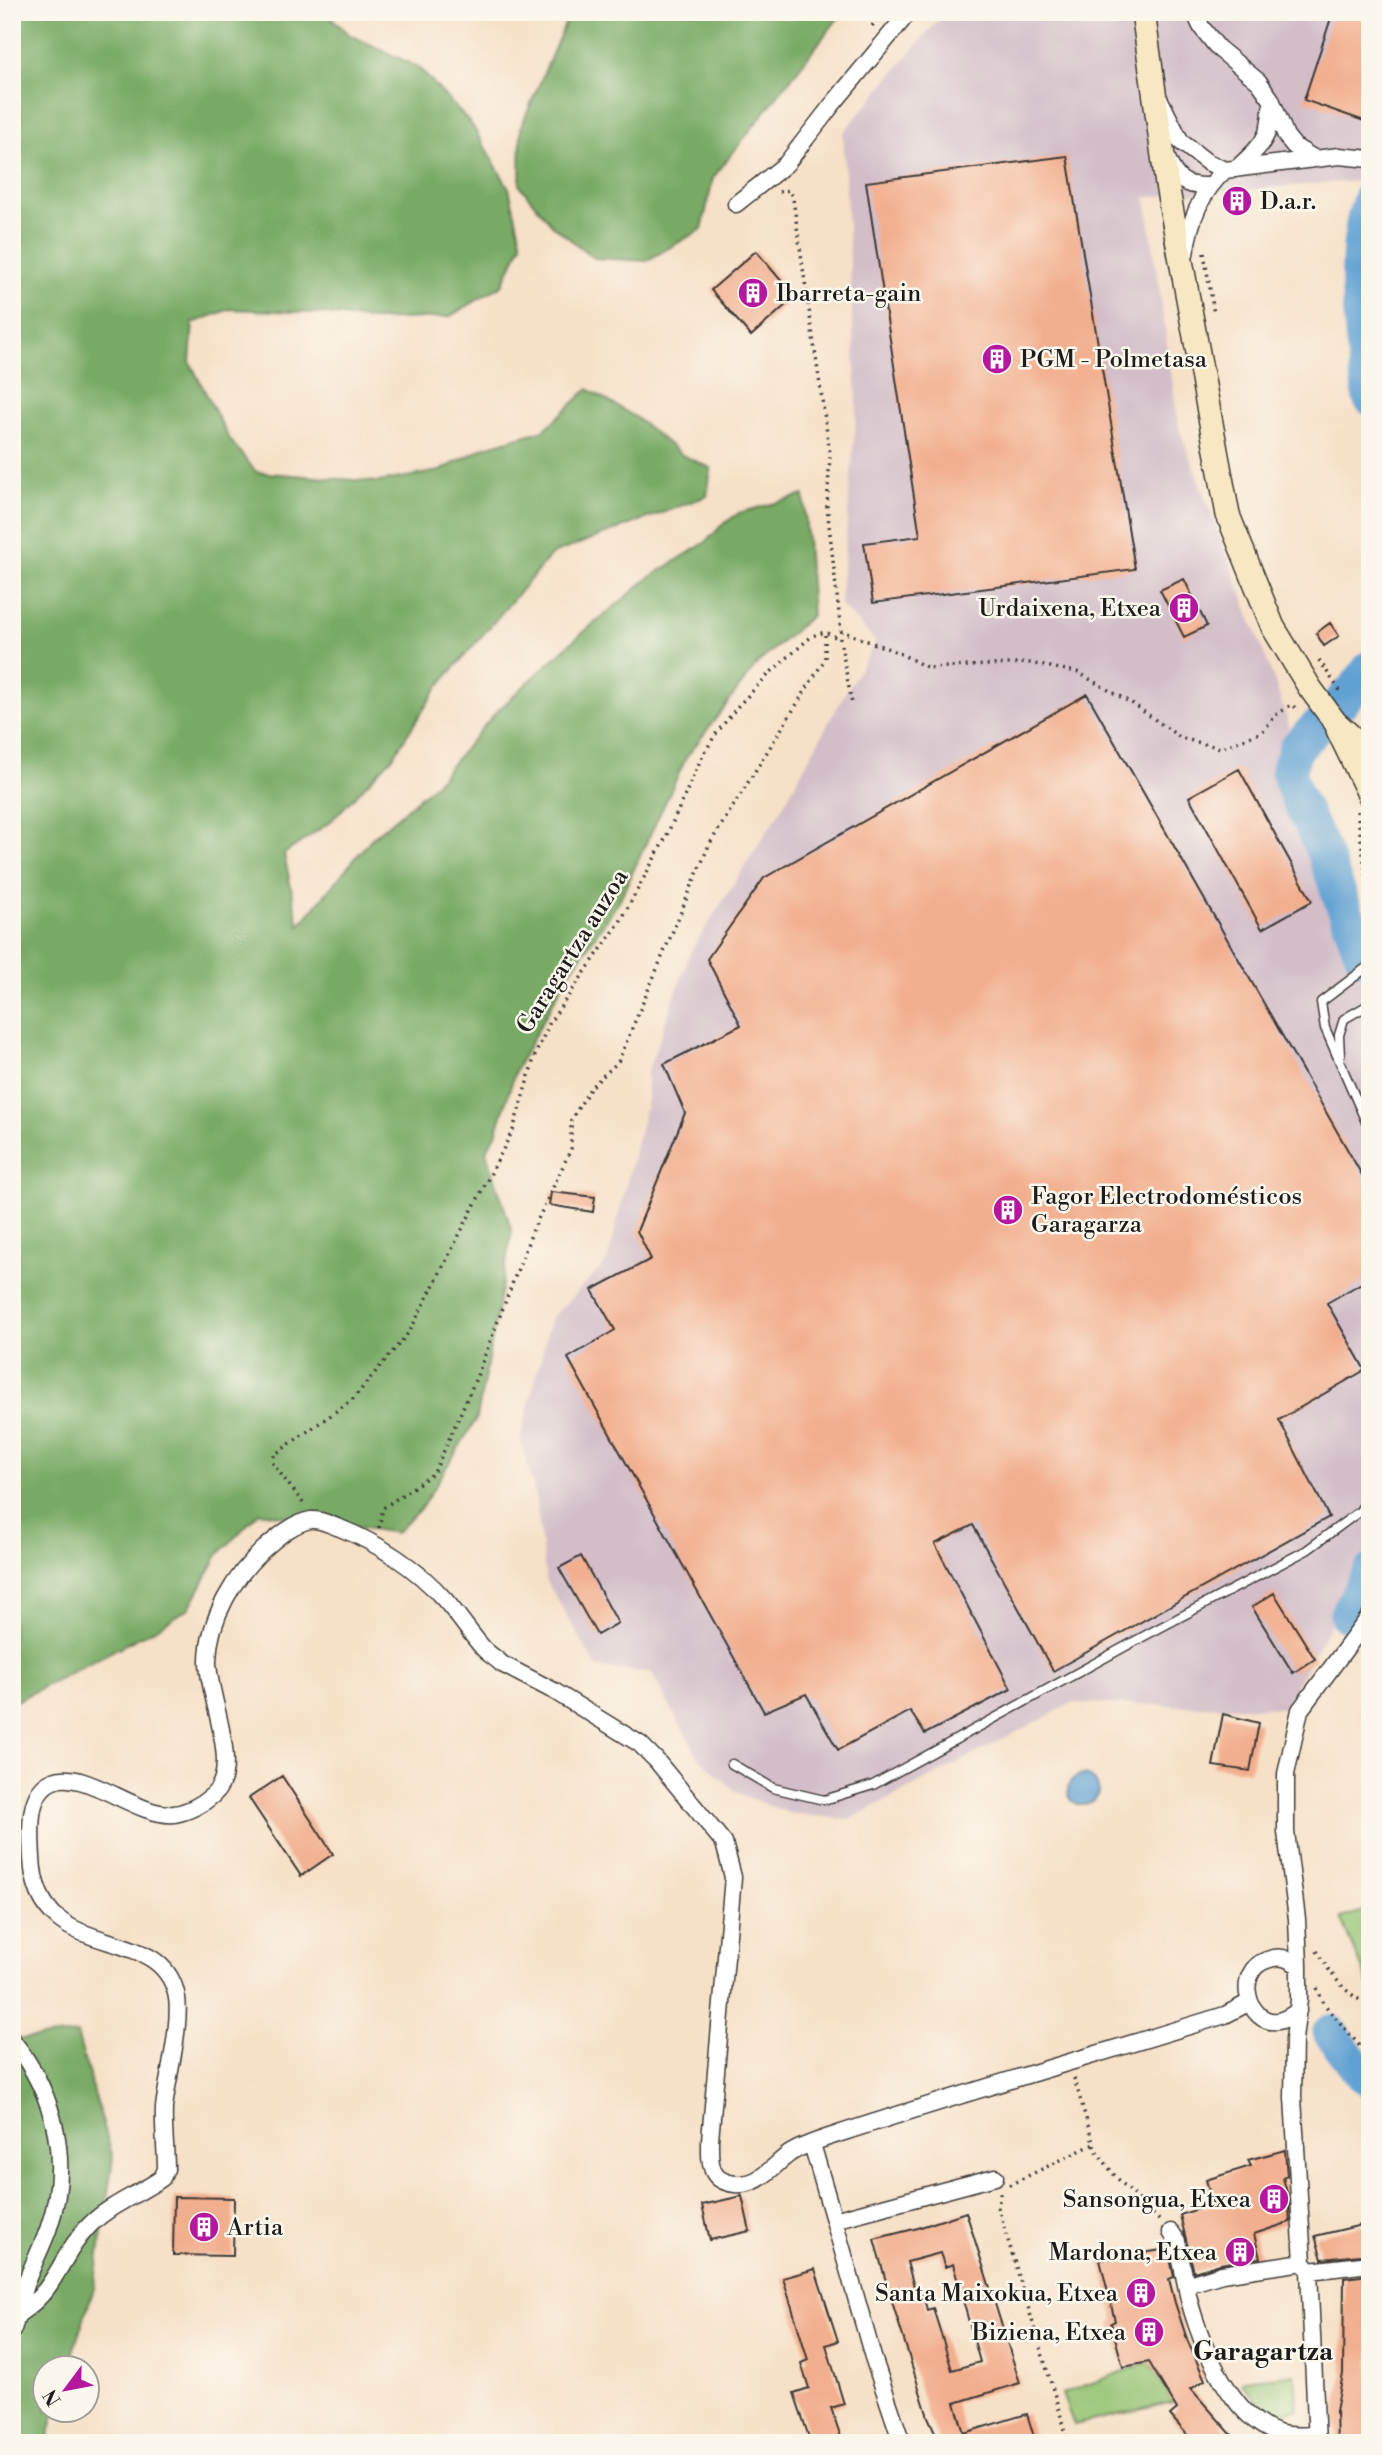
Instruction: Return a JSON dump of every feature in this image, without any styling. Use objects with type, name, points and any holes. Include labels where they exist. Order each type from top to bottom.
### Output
[{"type":"main road","points":[[1143,12],[1171,205],[1228,514],[1273,626],[1310,688],[1335,723],[1370,753]]},
{"type":"main road","points":[[1335,723],[1363,802]]},
{"type":"street","points":[[736,204],[786,164],[909,12]]},
{"type":"street","points":[[1194,12],[1202,28],[1218,48],[1259,82],[1271,99],[1286,136],[1294,146],[1315,159]]},
{"type":"street","points":[[1152,83],[1181,142],[1224,168]]},
{"type":"street","points":[[1271,99],[1267,148],[1272,164]]},
{"type":"street","points":[[1183,268],[1192,217],[1208,187],[1224,168],[1256,150],[1268,135]]},
{"type":"street","points":[[1161,142],[1172,170],[1182,181],[1189,186],[1208,187]]},
{"type":"street","points":[[1171,205],[1182,181],[1200,165],[1224,168],[1339,156],[1368,159]]},
{"type":"street","points":[[20,2313],[37,2302],[56,2277],[83,2231],[96,2218],[162,2178],[166,2169],[164,2110],[177,2012],[177,1994],[162,1966],[137,1951],[99,1940],[64,1923],[47,1908],[39,1896],[34,1881],[32,1858],[33,1809],[38,1794],[46,1784],[70,1777],[150,1811],[174,1814],[195,1808],[211,1797],[220,1787],[225,1774],[208,1663],[210,1636],[219,1610],[256,1556],[275,1539],[308,1520],[321,1520],[375,1546],[414,1572],[443,1597],[482,1647],[502,1664],[554,1690],[640,1744],[724,1843],[733,1877],[715,2075],[710,2167],[718,2178],[734,2184],[752,2183],[766,2175],[791,2153],[812,2144],[936,2102],[1225,2015],[1250,2002]]},
{"type":"street","points":[[1171,2232],[1177,2241],[1202,2342],[1217,2374],[1237,2402],[1257,2422],[1279,2434],[1317,2439],[1293,2098],[1298,1965],[1297,1919],[1286,1832],[1286,1774],[1300,1710],[1370,1616]]},
{"type":"street","points":[[1298,1965],[1283,1958],[1272,1958],[1255,1966],[1248,1977],[1250,2002],[1260,2016],[1271,2022],[1286,2019],[1298,2011]]},
{"type":"street","points":[[12,2040],[29,2061],[45,2094],[58,2135],[59,2181],[49,2228],[24,2287],[20,2313],[12,2330]]},
{"type":"street","points":[[812,2144],[873,2357],[902,2443]]},
{"type":"street","points":[[834,2220],[995,2177]]},
{"type":"street","points":[[1186,2285],[1222,2274],[1370,2264]]},
{"type":"lane","points":[[1370,965],[1321,1002],[1325,1028],[1370,1132]]},
{"type":"lane","points":[[1339,1060],[1339,1035],[1344,1019],[1370,1004]]},
{"type":"lane","points":[[732,1764],[773,1788],[824,1800],[873,1784],[1307,1550],[1360,1511],[1370,1494]]},
{"type":"path","points":[[772,194],[789,190],[793,199],[830,454],[827,507],[840,639],[852,704]]},
{"type":"path","points":[[1203,247],[1216,324]]},
{"type":"path","points":[[841,631],[897,652],[928,668],[1029,663],[1077,672],[1133,704],[1181,738],[1222,748],[1262,732],[1276,715],[1291,705],[1301,710]]},
{"type":"path","points":[[375,1546],[383,1508],[433,1473],[477,1376],[532,1232],[570,1149],[571,1120],[591,1087],[618,1062],[709,845],[825,659],[825,632],[840,639]]},
{"type":"path","name":"Garagartza auzoa","points":[[321,1520],[299,1500],[283,1480],[273,1464],[274,1455],[352,1400],[410,1331],[513,1130],[535,1055],[550,1022],[626,911],[667,837],[701,760],[723,725],[754,689],[812,636],[825,632]]},
{"type":"path","points":[[1317,656],[1335,682]]},
{"type":"path","points":[[1363,802],[1361,854],[1370,903]]},
{"type":"path","points":[[1314,1954],[1312,1943],[1328,1969],[1345,1989],[1370,2005]]},
{"type":"path","points":[[1317,1987],[1324,2004],[1370,2058]]},
{"type":"path","points":[[1070,2063],[1094,2144],[1115,2176],[1171,2232]]},
{"type":"path","points":[[1069,2443],[998,2207],[1000,2193],[1013,2182],[1094,2144]]},
{"type":"shaded area","points":[[945,12],[1370,12],[1370,187],[1369,180],[1146,197],[1179,428],[1273,677],[1370,976],[1370,1553],[1284,1708],[1072,1703],[849,1820],[788,1813],[739,1794],[698,1757],[651,1672],[597,1668],[546,1580],[535,1493],[520,1439],[551,1318],[607,1262],[647,1101],[647,1073],[691,951],[780,811],[876,642],[840,604],[857,406],[843,133]]},
{"type":"green space","points":[[12,12],[326,12],[348,34],[418,67],[472,125],[509,188],[522,244],[502,285],[449,317],[374,320],[317,313],[230,309],[193,323],[190,362],[228,437],[256,472],[378,482],[440,471],[485,447],[544,430],[588,389],[635,417],[682,455],[711,468],[707,496],[552,554],[438,687],[393,757],[330,822],[284,854],[299,926],[371,839],[434,785],[495,713],[573,641],[650,577],[706,542],[721,526],[739,513],[804,495],[812,615],[758,663],[686,758],[619,901],[568,975],[516,1069],[496,1134],[486,1151],[512,1231],[477,1418],[422,1507],[396,1533],[259,1512],[218,1555],[189,1608],[157,1628],[12,1703]]},
{"type":"green space","points":[[570,12],[843,12],[713,178],[702,229],[646,261],[594,258],[552,225],[520,186],[521,127]]},
{"type":"green space","points":[[1370,1909],[1370,1987],[1341,1918]]},
{"type":"green space","points":[[77,2034],[113,2158],[94,2288],[72,2354],[32,2354],[32,2424],[52,2424],[47,2443],[12,2443],[12,2040]]},
{"type":"green space","points":[[1149,2362],[1173,2402],[1074,2425],[1062,2394]]},
{"type":"green space","points":[[1295,2374],[1298,2410],[1269,2414],[1242,2384],[1245,2380]]},
{"type":"water","points":[[1083,1775],[1094,1779],[1098,1790],[1094,1801],[1083,1805],[1072,1801],[1068,1790],[1072,1779]]},
{"type":"building","points":[[1333,12],[1370,12],[1370,123],[1304,100]]},
{"type":"building","name":"PGM - Polmetasa","points":[[1067,156],[1135,569],[873,603],[864,543],[920,536],[866,182]]},
{"type":"building","name":"Ibarreta-gain","points":[[756,251],[795,297],[751,336],[711,290]]},
{"type":"building","name":"Urdaixena, Etxea","points":[[1184,579],[1207,626],[1184,637],[1160,590]]},
{"type":"building","points":[[1330,623],[1339,636],[1324,646],[1316,633]]},
{"type":"building","name":"Fagor Electrodomésticos Garagarza","points":[[1087,694],[1370,1189],[1370,1278],[1327,1303],[1365,1370],[1279,1420],[1329,1517],[1053,1671],[973,1525],[935,1544],[1011,1689],[925,1734],[910,1711],[838,1750],[806,1694],[764,1712],[568,1358],[615,1330],[592,1290],[651,1259],[637,1231],[685,1113],[664,1064],[741,1025],[707,959],[764,878]]},
{"type":"building","points":[[1239,769],[1312,901],[1262,929],[1189,797]]},
{"type":"building","points":[[551,1192],[595,1197],[593,1212],[549,1205]]},
{"type":"building","points":[[581,1556],[618,1623],[597,1635],[559,1568]]},
{"type":"building","points":[[1274,1593],[1315,1659],[1293,1673],[1252,1607]]},
{"type":"building","points":[[1223,1714],[1259,1723],[1250,1771],[1213,1766]]},
{"type":"building","points":[[282,1776],[333,1854],[301,1876],[249,1798]]},
{"type":"building","points":[[1285,2150],[1287,2176],[1283,2178],[1288,2196],[1290,2222],[1254,2234],[1260,2258],[1220,2264],[1194,2272],[1180,2215],[1213,2204],[1206,2180],[1251,2166],[1248,2160]]},
{"type":"building","points":[[742,2196],[750,2231],[710,2240],[702,2205]]},
{"type":"building","name":"Artia","points":[[174,2197],[234,2198],[233,2256],[173,2255]]},
{"type":"building","points":[[966,2212],[1020,2383],[955,2403],[964,2433],[1027,2414],[1036,2443],[940,2443],[928,2417],[874,2239]],"holes":[[[940,2253],[945,2267],[953,2264],[980,2362],[952,2370],[933,2308],[927,2310],[923,2295],[917,2297],[907,2262]]]},
{"type":"building","points":[[1370,2223],[1370,2254],[1322,2259],[1315,2236]]},
{"type":"building","points":[[1168,2249],[1174,2277],[1169,2279],[1175,2303],[1205,2380],[1191,2389],[1239,2443],[1194,2443],[1170,2415],[1177,2409],[1149,2362],[1123,2367],[1111,2323],[1115,2321],[1100,2260]]},
{"type":"building","points":[[815,2269],[838,2341],[826,2345],[844,2404],[831,2408],[843,2443],[811,2443],[794,2393],[809,2388],[801,2363],[808,2360],[783,2278]]},
{"type":"building","points":[[1370,2275],[1370,2443],[1337,2443],[1336,2411],[1343,2374],[1344,2278]]},
{"type":"waterway","points":[[1370,199],[1360,246],[1359,271],[1361,324],[1370,398]]},
{"type":"waterway","points":[[1363,957],[1323,851],[1295,793],[1288,771],[1296,748],[1356,687],[1370,668]]},
{"type":"waterway","points":[[1347,1615],[1370,1572]]},
{"type":"waterway","points":[[1330,2032],[1362,2075],[1370,2080]]},
{"type":"place","name":"D.a.r.","points":[[1237,201]]},
{"type":"place","name":"Ibarreta-gain","points":[[753,293]]},
{"type":"place","name":"PGM - Polmetasa","points":[[997,359]]},
{"type":"place","name":"Urdaixena, Etxea","points":[[1184,608]]},
{"type":"place","name":"Fagor Electrodomésticos Garagarza","points":[[1008,1210]]},
{"type":"place","name":"Sansongua, Etxea","points":[[1274,2199]]},
{"type":"place","name":"Artia","points":[[204,2227]]},
{"type":"place","name":"Mardona, Etxea","points":[[1240,2252]]},
{"type":"place","name":"Santa Maixokua, Etxea","points":[[1141,2293]]},
{"type":"place","name":"Biziena, Etxea","points":[[1149,2332]]},
{"type":"district","name":"Garagartza","points":[[1263,2351]]}]
